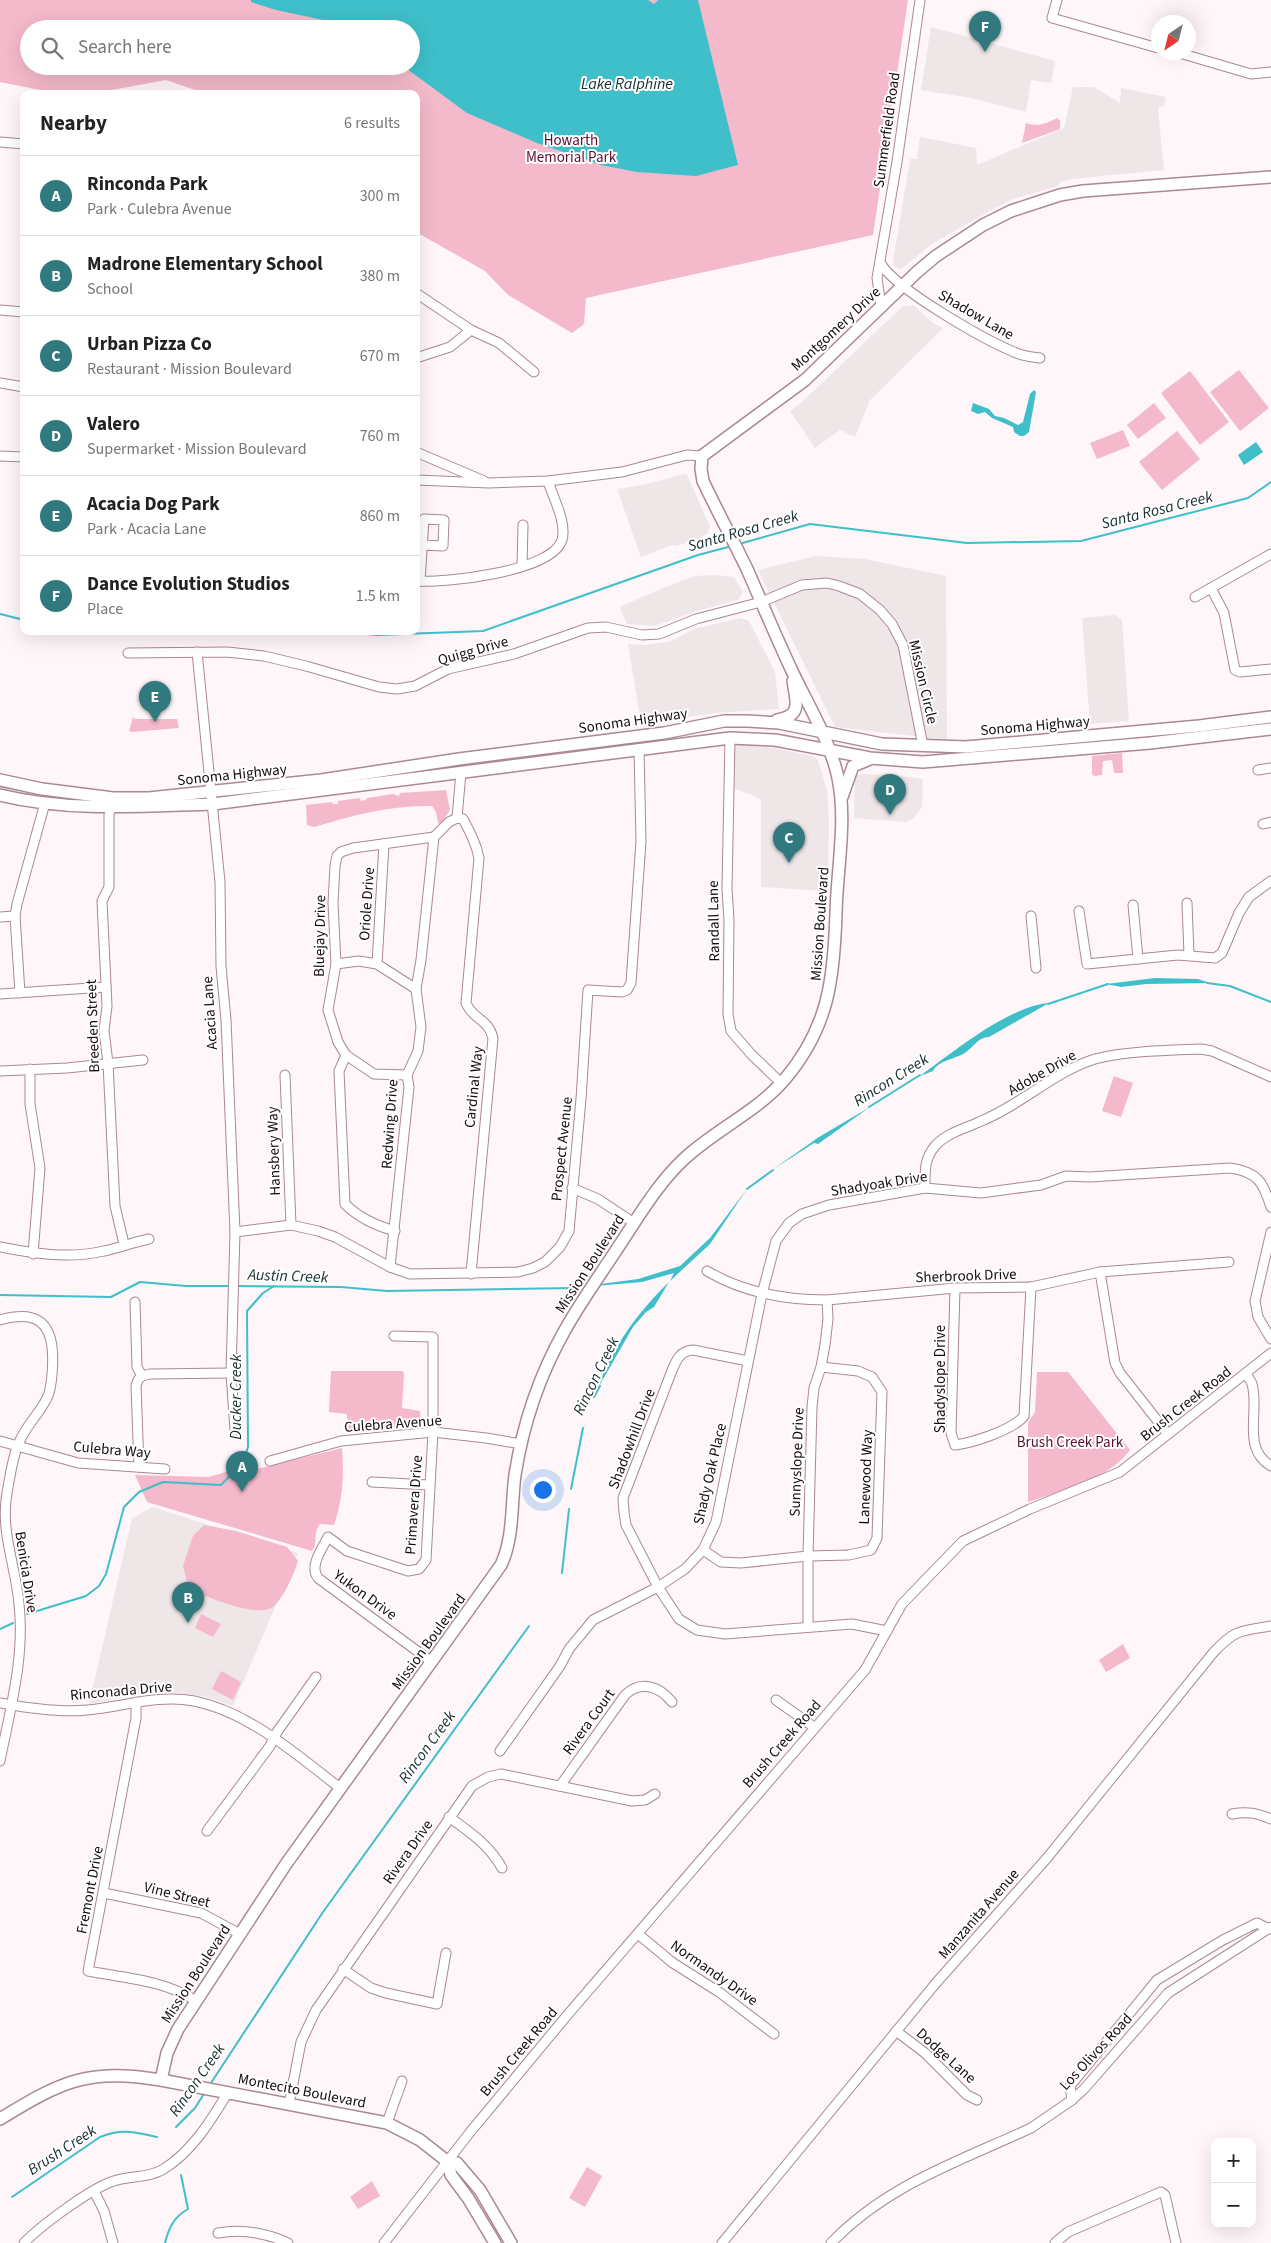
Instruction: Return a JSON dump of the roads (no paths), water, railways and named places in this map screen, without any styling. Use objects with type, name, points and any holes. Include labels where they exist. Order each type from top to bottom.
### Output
[{"type":"main road","name":"Montgomery Drive","points":[[702,456],[805,380],[935,257],[983,225],[1011,211],[1060,194],[1083,190],[1271,177]]},
{"type":"main road","name":"Mission Boulevard","points":[[161,2080],[169,2047],[196,2001],[286,1864],[496,1574],[506,1555],[521,1444],[546,1370],[566,1328],[634,1223],[666,1178],[710,1136],[761,1103],[782,1083],[801,1058],[816,1033],[832,981],[840,848],[838,777],[822,731],[791,670],[744,564],[703,481],[701,469],[702,456]]},
{"type":"main road","points":[[768,722],[788,718],[795,712],[796,705],[791,670]]},
{"type":"main road","name":"Sonoma Highway","points":[[0,780],[42,789],[113,798],[212,798],[459,759],[664,733],[724,721],[768,722],[882,744],[974,746],[1199,726],[1271,717]]},
{"type":"main road","name":"Sonoma Highway","points":[[0,795],[45,803],[111,807],[461,772],[730,738],[775,740],[870,758],[903,762],[936,762],[1150,743],[1271,729]]},
{"type":"main road","points":[[840,801],[853,766],[870,758]]},
{"type":"main road","points":[[459,759],[461,772]]},
{"type":"main road","name":"Montecito Boulevard","points":[[0,2119],[35,2098],[76,2080],[116,2074],[198,2086],[387,2124],[420,2140],[448,2162],[458,2162],[480,2190],[511,2243]]},
{"type":"main road","points":[[448,2162],[451,2175],[468,2198],[495,2243]]},
{"type":"street","name":"Summerfield Road","points":[[881,307],[877,278],[920,0]]},
{"type":"street","points":[[1057,0],[1052,18],[1151,46]]},
{"type":"street","points":[[1196,58],[1251,74],[1271,72]]},
{"type":"street","points":[[0,142],[20,144]]},
{"type":"street","points":[[880,264],[889,276],[903,286]]},
{"type":"street","name":"Shadow Lane","points":[[903,286],[985,338],[1016,354],[1040,358]]},
{"type":"street","points":[[420,296],[471,330],[499,343],[534,372]]},
{"type":"street","points":[[0,310],[20,312]]},
{"type":"street","points":[[420,357],[450,347],[471,330]]},
{"type":"street","points":[[0,383],[20,386]]},
{"type":"street","points":[[420,454],[489,483]]},
{"type":"street","points":[[420,480],[489,483],[548,481],[622,472],[687,455],[702,456]]},
{"type":"street","points":[[0,456],[20,457]]},
{"type":"street","points":[[420,581],[476,578],[522,566],[552,553],[559,546],[562,539],[562,523],[548,481]]},
{"type":"street","points":[[522,566],[523,525]]},
{"type":"street","points":[[420,563],[422,545]]},
{"type":"street","points":[[1196,597],[1271,554]]},
{"type":"street","name":"Mission Circle","points":[[761,602],[802,585],[827,583],[860,594],[880,610],[892,624],[903,645],[923,746]]},
{"type":"street","points":[[1211,588],[1224,613],[1235,670],[1240,672],[1271,669]]},
{"type":"street","name":"Quigg Drive","points":[[128,653],[227,652],[264,656],[379,687],[397,689],[415,686],[448,670],[514,654],[588,628],[606,627],[642,635],[659,634],[696,620],[761,602]]},
{"type":"street","name":"Acacia Lane","points":[[197,652],[220,882],[221,966],[226,1020],[235,1232],[231,1373],[235,1430]]},
{"type":"street","name":"Randall Lane","points":[[730,738],[728,796],[728,1014],[731,1031],[782,1083]]},
{"type":"street","name":"Prospect Avenue","points":[[235,1232],[291,1225],[318,1230],[335,1237],[390,1267],[410,1274],[518,1272],[533,1268],[550,1258],[564,1242],[568,1231],[581,1099],[588,990],[622,992],[627,990],[630,983],[641,841],[638,749]]},
{"type":"street","points":[[1258,770],[1271,768]]},
{"type":"street","points":[[434,837],[449,822],[457,818],[461,772]]},
{"type":"street","points":[[20,993],[15,916],[45,803]]},
{"type":"street","name":"Breeden Street","points":[[111,807],[109,815],[109,887],[102,901],[106,987],[104,1031],[108,1063],[114,1206],[124,1244]]},
{"type":"street","name":"Cardinal Way","points":[[457,818],[463,819],[476,843],[479,858],[466,1004],[472,1014],[487,1024],[493,1038],[471,1274]]},
{"type":"street","name":"Bluejay Drive","points":[[346,1056],[338,1042],[328,1010],[336,964],[334,903],[337,856],[353,848],[434,837]]},
{"type":"street","name":"Redwing Drive","points":[[390,1267],[409,1087],[406,1075],[418,1051],[421,1027],[416,989],[421,960],[434,837]]},
{"type":"street","name":"Oriole Drive","points":[[377,964],[384,844]]},
{"type":"street","points":[[1079,911],[1086,964],[1189,955],[1215,958],[1222,953],[1239,913],[1249,897],[1271,881]]},
{"type":"street","points":[[1187,902],[1189,955]]},
{"type":"street","points":[[1133,905],[1138,959]]},
{"type":"street","points":[[0,917],[15,916]]},
{"type":"street","points":[[1031,916],[1036,968]]},
{"type":"street","points":[[336,964],[359,960],[377,964],[416,989]]},
{"type":"street","points":[[0,994],[106,987]]},
{"type":"street","name":"Adobe Drive","points":[[925,1188],[926,1160],[934,1146],[946,1136],[998,1114],[1068,1071],[1095,1059],[1111,1055],[1212,1051],[1271,1077]]},
{"type":"street","points":[[395,1231],[382,1227],[351,1210],[345,1204],[339,1071],[346,1056],[374,1074],[406,1075]]},
{"type":"street","points":[[0,1071],[67,1068],[143,1060]]},
{"type":"street","points":[[30,1069],[30,1104],[40,1168],[34,1254]]},
{"type":"street","name":"Hansbery Way","points":[[285,1075],[291,1225]]},
{"type":"street","name":"Shadyoak Drive","points":[[762,1294],[776,1241],[789,1223],[802,1214],[829,1205],[925,1188],[981,1193],[1041,1185],[1066,1176],[1090,1178],[1230,1168],[1238,1169],[1264,1184],[1269,1192],[1271,1207]]},
{"type":"street","points":[[572,1188],[591,1194],[634,1223]]},
{"type":"street","points":[[1271,1232],[1255,1301],[1258,1317],[1271,1339]]},
{"type":"street","points":[[0,1247],[34,1254],[69,1256],[104,1251],[124,1244],[149,1239]]},
{"type":"street","name":"Sherbrook Drive","points":[[707,1271],[747,1290],[762,1294],[808,1300],[827,1300],[955,1288],[1031,1287],[1100,1272],[1229,1262]]},
{"type":"street","points":[[1100,1272],[1115,1363],[1120,1373],[1168,1434]]},
{"type":"street","name":"Shadyslope Drive","points":[[955,1288],[951,1433],[955,1445],[965,1444],[1014,1425],[1024,1416],[1031,1287]]},
{"type":"street","name":"Shady Oak Place","points":[[500,1751],[560,1666],[569,1649],[593,1620],[658,1587],[685,1569],[703,1550],[716,1522],[762,1294]]},
{"type":"street","name":"Sunnyslope Drive","points":[[808,1627],[812,1407],[814,1388],[821,1367],[828,1319],[827,1300]]},
{"type":"street","points":[[135,1302],[137,1367],[142,1376]]},
{"type":"street","name":"Benicia Drive","points":[[0,1320],[17,1316],[30,1316],[44,1327],[49,1334],[52,1344],[49,1394],[28,1423],[17,1446],[7,1495],[3,1534],[19,1603],[21,1628],[20,1655],[0,1761]]},
{"type":"street","name":"Primavera Drive","points":[[328,1536],[347,1551],[408,1571],[419,1569],[426,1560],[433,1432],[434,1338],[394,1336]]},
{"type":"street","name":"Shadowhill Drive","points":[[748,1361],[693,1350],[686,1351],[678,1357],[623,1498],[626,1525],[658,1587],[679,1619],[697,1630],[725,1634],[852,1624],[887,1631]]},
{"type":"street","name":"Brush Creek Road","points":[[386,2242],[509,2086],[870,1662],[907,1598],[963,1541],[1030,1509],[1120,1472],[1271,1354]]},
{"type":"street","name":"Lanewood Way","points":[[703,1550],[721,1562],[741,1563],[808,1556],[849,1555],[872,1550],[878,1538],[882,1392],[872,1377],[858,1371],[821,1367]]},
{"type":"street","points":[[138,1467],[136,1386],[138,1379],[142,1376],[231,1373]]},
{"type":"street","points":[[1246,1374],[1252,1384],[1253,1439],[1256,1450],[1266,1463],[1271,1466]]},
{"type":"street","name":"Culebra Avenue","points":[[270,1460],[341,1441],[433,1432],[521,1444]]},
{"type":"street","name":"Culebra Way","points":[[0,1441],[78,1463],[165,1468]]},
{"type":"street","points":[[372,1482],[429,1485]]},
{"type":"street","name":"Yukon Drive","points":[[328,1536],[314,1567],[314,1573],[318,1578],[432,1662]]},
{"type":"street","name":"Manzanita Avenue","points":[[722,2243],[896,2031],[1047,1858],[1228,1636],[1242,1630],[1271,1626]]},
{"type":"street","points":[[207,1831],[274,1739],[316,1677]]},
{"type":"street","name":"Rivera Court","points":[[560,1786],[625,1695],[634,1687],[644,1686],[659,1690],[672,1702]]},
{"type":"street","points":[[776,1700],[814,1727]]},
{"type":"street","name":"Rinconada Drive","points":[[0,1703],[42,1709],[87,1711],[136,1702],[193,1701],[231,1713],[274,1739],[340,1788]]},
{"type":"street","name":"Fremont Drive","points":[[136,1702],[136,1718],[88,1971],[162,1985],[181,1992],[196,2001]]},
{"type":"street","name":"Rivera Drive","points":[[289,2104],[301,2042],[307,2026],[343,1969],[472,1786],[488,1776],[501,1774],[632,1801],[645,1800],[655,1794]]},
{"type":"street","points":[[1232,1814],[1244,1811],[1271,1819]]},
{"type":"street","points":[[449,1817],[480,1840],[494,1854],[502,1868]]},
{"type":"street","name":"Vine Street","points":[[104,1893],[201,1913],[240,1934]]},
{"type":"street","points":[[1072,2100],[1070,2086],[1156,1980],[1223,1940],[1257,1923],[1270,1928]]},
{"type":"street","name":"Los Olivos Road","points":[[831,2243],[873,2205],[900,2188],[1031,2128],[1072,2100],[1084,2089],[1168,1993],[1270,1928]]},
{"type":"street","name":"Normandy Drive","points":[[638,1934],[673,1963],[719,1992],[774,2034]]},
{"type":"street","points":[[343,1969],[371,1988],[437,2004],[446,1953]]},
{"type":"street","name":"Dodge Lane","points":[[896,2031],[925,2053],[967,2096],[977,2100]]},
{"type":"street","points":[[387,2124],[402,2081]]},
{"type":"street","points":[[24,2243],[94,2191],[110,2182],[127,2177],[150,2175],[169,2165],[200,2135],[228,2092]]},
{"type":"street","points":[[94,2191],[104,2211],[113,2243]]},
{"type":"street","points":[[1055,2243],[1068,2232],[1161,2192],[1165,2195],[1176,2243]]},
{"type":"street","points":[[218,2233],[233,2230],[250,2232],[288,2243]]},
{"type":"water","name":"Lake Ralphine","points":[[251,0],[648,0],[654,4],[658,0],[698,0],[738,165],[696,176],[637,172],[601,165],[537,143],[467,113],[415,75],[420,75],[420,20],[323,20],[276,10],[251,2]]},
{"type":"water","points":[[1034,390],[1036,392],[1029,432],[1024,436],[1020,436],[1014,432],[1013,427],[992,418],[985,412],[978,414],[971,411],[973,403],[989,409],[995,416],[1018,425],[1023,422],[1030,394]]},
{"type":"water","points":[[1256,442],[1263,452],[1244,465],[1238,455]]},
{"type":"water","points":[[1155,978],[1198,979],[1210,983],[1146,984],[1121,987],[1106,984]]},
{"type":"water","points":[[1049,1003],[989,1037],[981,1039],[963,1054],[942,1063],[933,1071],[920,1076],[999,1021],[1033,1006]]},
{"type":"water","points":[[870,1107],[818,1144],[814,1143],[772,1170],[819,1137]]},
{"type":"water","points":[[747,1189],[710,1244],[670,1281],[674,1273],[642,1282],[571,1288],[638,1279],[680,1266],[710,1238]]},
{"type":"water","points":[[669,1282],[654,1307],[646,1312],[633,1327],[598,1388],[610,1359],[627,1331],[647,1305]]},
{"type":"waterway","name":"Santa Rosa Creek","points":[[739,544],[810,524],[967,543],[1081,541],[1248,498],[1271,482]]},
{"type":"waterway","name":"Santa Rosa Creek","points":[[420,633],[483,631],[698,555],[732,546]]},
{"type":"waterway","name":"Santa Rosa Creek","points":[[0,614],[20,619]]},
{"type":"waterway","name":"Rincon Creek","points":[[1207,983],[1230,986],[1271,1002]]},
{"type":"waterway","name":"Rincon Creek","points":[[1048,1004],[1108,984]]},
{"type":"waterway","name":"Rincon Creek","points":[[869,1107],[920,1075]]},
{"type":"waterway","name":"Rincon Creek","points":[[747,1189],[773,1170]]},
{"type":"waterway","name":"Austin Creek","points":[[0,1295],[111,1297],[140,1282],[186,1286],[231,1286]]},
{"type":"waterway","name":"Austin Creek","points":[[236,1286],[341,1287],[387,1291],[574,1288]]},
{"type":"waterway","name":"Ducker Creek","points":[[27,1614],[86,1596],[99,1586],[106,1574],[124,1507],[139,1492],[163,1482],[221,1485],[243,1462],[248,1447],[247,1311],[263,1293],[274,1286]]},
{"type":"waterway","name":"Rincon Creek","points":[[594,1397],[600,1386]]},
{"type":"waterway","name":"Rincon Creek","points":[[571,1489],[583,1428]]},
{"type":"waterway","name":"Rincon Creek","points":[[562,1573],[569,1509]]},
{"type":"waterway","name":"Ducker Creek","points":[[0,1629],[13,1623]]},
{"type":"waterway","name":"Rincon Creek","points":[[209,2086],[323,1912],[529,1626]]},
{"type":"waterway","name":"Rincon Creek","points":[[176,2127],[195,2108],[205,2092]]},
{"type":"waterway","name":"Brush Creek","points":[[12,2197],[100,2137],[115,2132],[135,2132],[157,2137]]},
{"type":"waterway","name":"Rincon Creek","points":[[165,2243],[173,2223],[179,2215],[188,2209],[181,2175]]},
{"type":"place","name":"Dance Evolution Studios","points":[[985,52]]},
{"type":"place","name":"Acacia Dog Park","points":[[155,722]]},
{"type":"place","name":"Valero","points":[[890,815]]},
{"type":"place","name":"Urban Pizza Co","points":[[789,863]]},
{"type":"place","name":"Rinconda Park","points":[[242,1492]]},
{"type":"place","name":"Madrone Elementary School","points":[[188,1623]]},
{"type":"park label","name":"Howarth Memorial Park","points":[[571,148]]},
{"type":"park label","name":"Brush Creek Park","points":[[1070,1442]]}]
